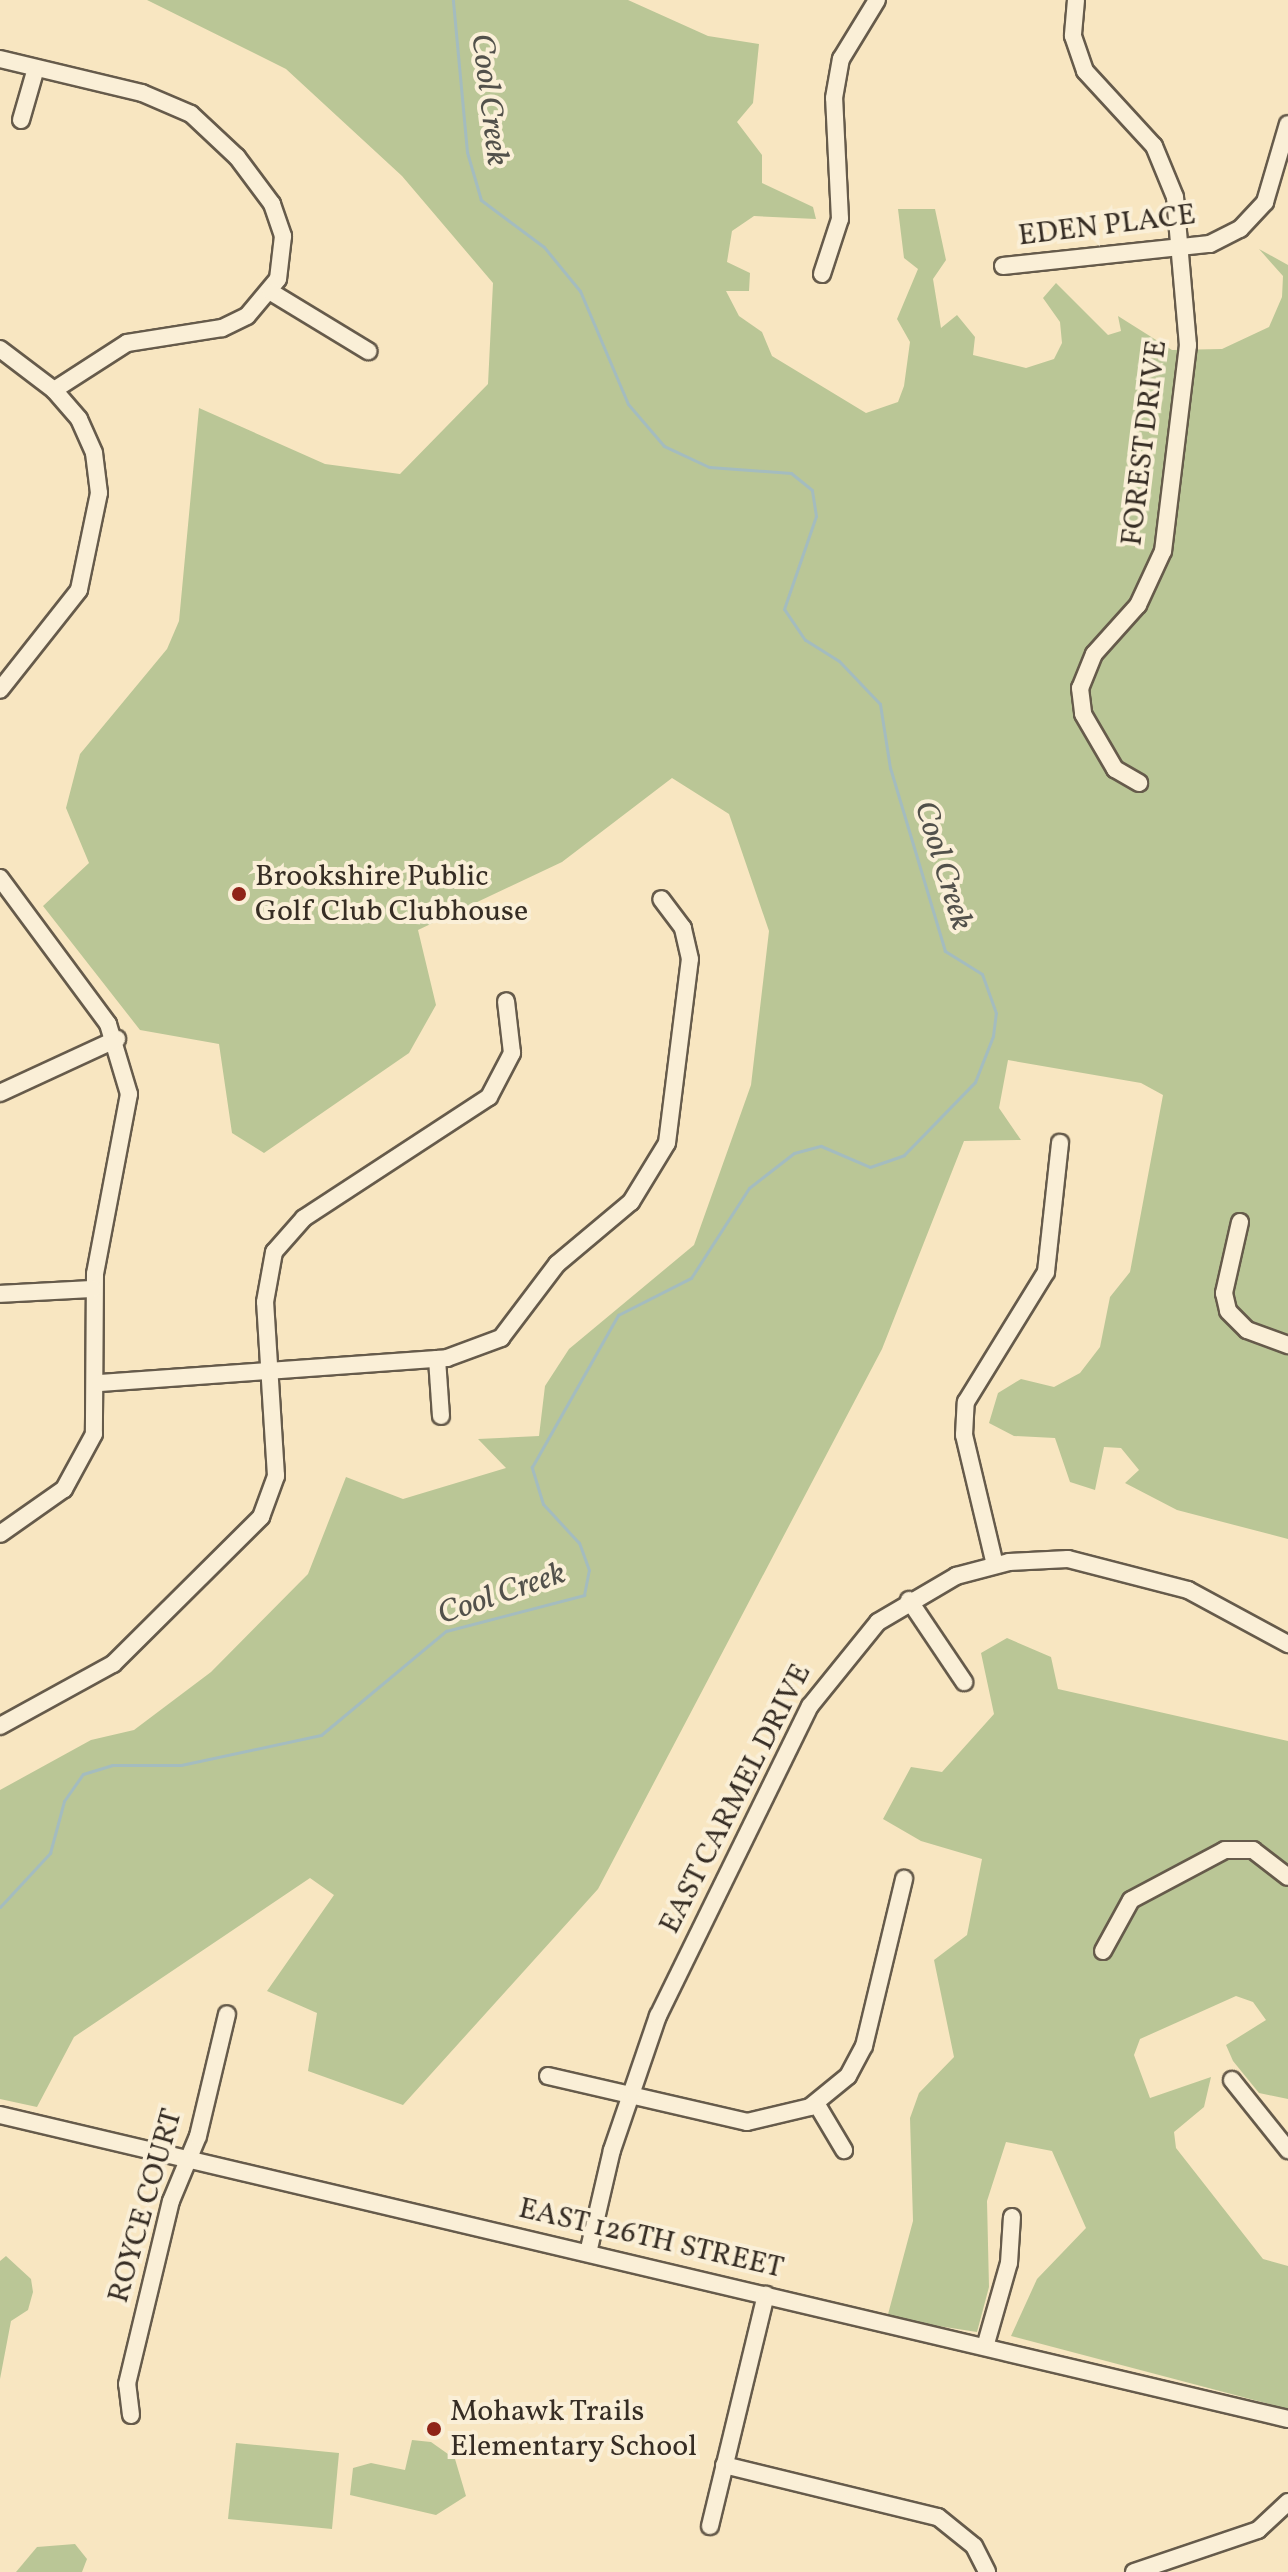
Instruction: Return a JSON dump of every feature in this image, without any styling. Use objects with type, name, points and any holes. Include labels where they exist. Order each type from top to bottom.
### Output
[{"type":"street","points":[[822,274],[840,219],[834,98],[841,59],[877,0]]},
{"type":"street","name":"FOREST DRIVE","points":[[1076,0],[1078,56],[1101,94],[1154,146],[1175,197],[1180,249],[1187,372],[1163,551],[1154,579],[1094,654],[1080,688],[1083,714],[1115,769],[1139,783]]},
{"type":"street","points":[[0,59],[158,98],[212,129],[279,220],[283,259],[271,292],[230,326],[127,343],[54,390]]},
{"type":"street","points":[[21,120],[36,68]]},
{"type":"street","name":"EDEN PLACE","points":[[1003,266],[1210,244],[1254,216],[1275,176],[1288,124]]},
{"type":"street","points":[[271,292],[368,351]]},
{"type":"street","points":[[0,349],[54,390],[94,453],[96,525],[73,603],[0,690]]},
{"type":"street","points":[[0,1534],[47,1506],[73,1479],[94,1434],[100,1383],[93,1289],[129,1118],[117,1039],[2,885]]},
{"type":"street","points":[[100,1383],[437,1359],[482,1350],[508,1331],[552,1269],[631,1202],[663,1152],[690,959],[683,928],[661,899]]},
{"type":"street","points":[[0,1726],[113,1664],[254,1527],[276,1476],[266,1282],[279,1244],[304,1218],[489,1097],[512,1053],[506,1001]]},
{"type":"street","points":[[0,1093],[117,1039]]},
{"type":"street","points":[[995,1565],[964,1435],[966,1402],[1046,1272],[1060,1143]]},
{"type":"street","points":[[1240,1222],[1224,1293],[1228,1311],[1247,1330],[1288,1345]]},
{"type":"street","points":[[0,1294],[93,1289]]},
{"type":"street","points":[[437,1359],[441,1416]]},
{"type":"street","name":"EAST CARMEL DRIVE","points":[[588,2253],[628,2097],[658,2016],[810,1706],[850,1649],[909,1600],[995,1565],[1068,1559],[1135,1571],[1188,1590],[1288,1644]]},
{"type":"street","points":[[909,1600],[964,1682]]},
{"type":"street","points":[[1103,1951],[1131,1900],[1225,1850],[1253,1850],[1288,1877]]},
{"type":"street","points":[[548,2076],[628,2097],[747,2122],[792,2116],[816,2103],[848,2076],[864,2046],[904,1879]]},
{"type":"street","name":"ROYCE COURT","points":[[131,2415],[127,2384],[171,2201],[189,2159],[227,2014]]},
{"type":"street","points":[[1232,2080],[1288,2150]]},
{"type":"street","points":[[816,2103],[844,2150]]},
{"type":"street","name":"EAST 126TH STREET","points":[[0,2115],[1288,2419]]},
{"type":"street","points":[[985,2347],[1009,2263],[1012,2217]]},
{"type":"street","points":[[710,2526],[766,2295]]},
{"type":"street","points":[[724,2465],[938,2517],[964,2535],[987,2572]]},
{"type":"street","points":[[1134,2572],[1258,2530],[1288,2502]]},
{"type":"green space","points":[[147,0],[628,0],[708,36],[759,44],[753,103],[737,122],[762,155],[762,183],[813,207],[816,219],[754,216],[732,231],[727,262],[750,273],[749,291],[726,291],[739,316],[762,332],[772,356],[866,413],[898,402],[904,386],[910,342],[897,319],[918,269],[904,258],[898,209],[935,209],[946,260],[933,279],[941,328],[957,315],[975,337],[973,355],[1026,368],[1054,359],[1062,343],[1060,322],[1043,298],[1056,283],[1108,335],[1121,331],[1118,316],[1172,350],[1222,349],[1269,327],[1282,297],[1283,276],[1259,249],[1288,265],[1288,1539],[1177,1510],[1125,1483],[1139,1470],[1121,1448],[1104,1447],[1095,1490],[1070,1482],[1055,1438],[1014,1436],[989,1423],[998,1393],[1021,1379],[1054,1387],[1080,1373],[1100,1347],[1110,1297],[1130,1272],[1163,1095],[1141,1083],[1008,1060],[999,1108],[1021,1140],[964,1141],[882,1349],[598,1889],[403,2105],[308,2071],[317,2013],[267,1991],[334,1895],[310,1878],[74,2037],[37,2107],[0,2099],[0,1790],[91,1740],[134,1730],[211,1672],[308,1574],[346,1477],[403,1499],[506,1468],[478,1439],[539,1436],[545,1386],[569,1349],[694,1245],[751,1085],[769,931],[729,814],[672,778],[562,862],[418,930],[436,1005],[409,1053],[264,1153],[232,1133],[219,1044],[140,1030],[43,906],[89,863],[66,808],[80,754],[167,649],[179,621],[199,408],[325,464],[400,474],[488,384],[493,283],[402,176],[286,69]]},
{"type":"green space","points":[[1007,1638],[1051,1657],[1058,1689],[1288,1741],[1288,2099],[1259,2093],[1233,2061],[1226,2045],[1266,2020],[1253,2002],[1236,1996],[1140,2039],[1134,2055],[1150,2098],[1211,2077],[1204,2107],[1174,2132],[1176,2148],[1263,2259],[1288,2266],[1288,2409],[1011,2336],[1037,2279],[1086,2228],[1052,2151],[1006,2142],[987,2201],[989,2287],[977,2332],[887,2318],[913,2221],[910,2118],[919,2093],[954,2057],[934,1960],[967,1935],[982,1859],[921,1841],[883,1819],[911,1767],[942,1772],[994,1714],[981,1653]]},
{"type":"green space","points":[[6,2256],[31,2279],[33,2292],[28,2310],[11,2321],[0,2379],[0,2261]]},
{"type":"green space","points":[[412,2440],[431,2442],[455,2459],[466,2496],[436,2515],[350,2495],[353,2468],[371,2463],[405,2470]]},
{"type":"green space","points":[[236,2443],[339,2453],[332,2529],[228,2519]]},
{"type":"green space","points":[[75,2544],[87,2559],[82,2572],[16,2572],[37,2547]]},
{"type":"waterway","name":"Cool Creek","points":[[0,1907],[50,1853],[64,1801],[83,1774],[112,1765],[181,1765],[321,1735],[446,1631],[584,1595],[589,1570],[579,1543],[543,1504],[532,1467],[618,1315],[691,1278],[749,1188],[794,1153],[821,1146],[870,1167],[904,1155],[975,1082],[993,1036],[996,1013],[982,974],[945,951],[890,768],[880,704],[839,661],[805,640],[784,609],[816,516],[812,490],[791,473],[709,467],[664,446],[628,404],[580,291],[544,247],[481,200],[467,152],[453,0]]},
{"type":"place","name":"Brookshire Public Golf Club Clubhouse","points":[[239,894]]},
{"type":"place","name":"Mohawk Trails Elementary School","points":[[434,2429]]}]
